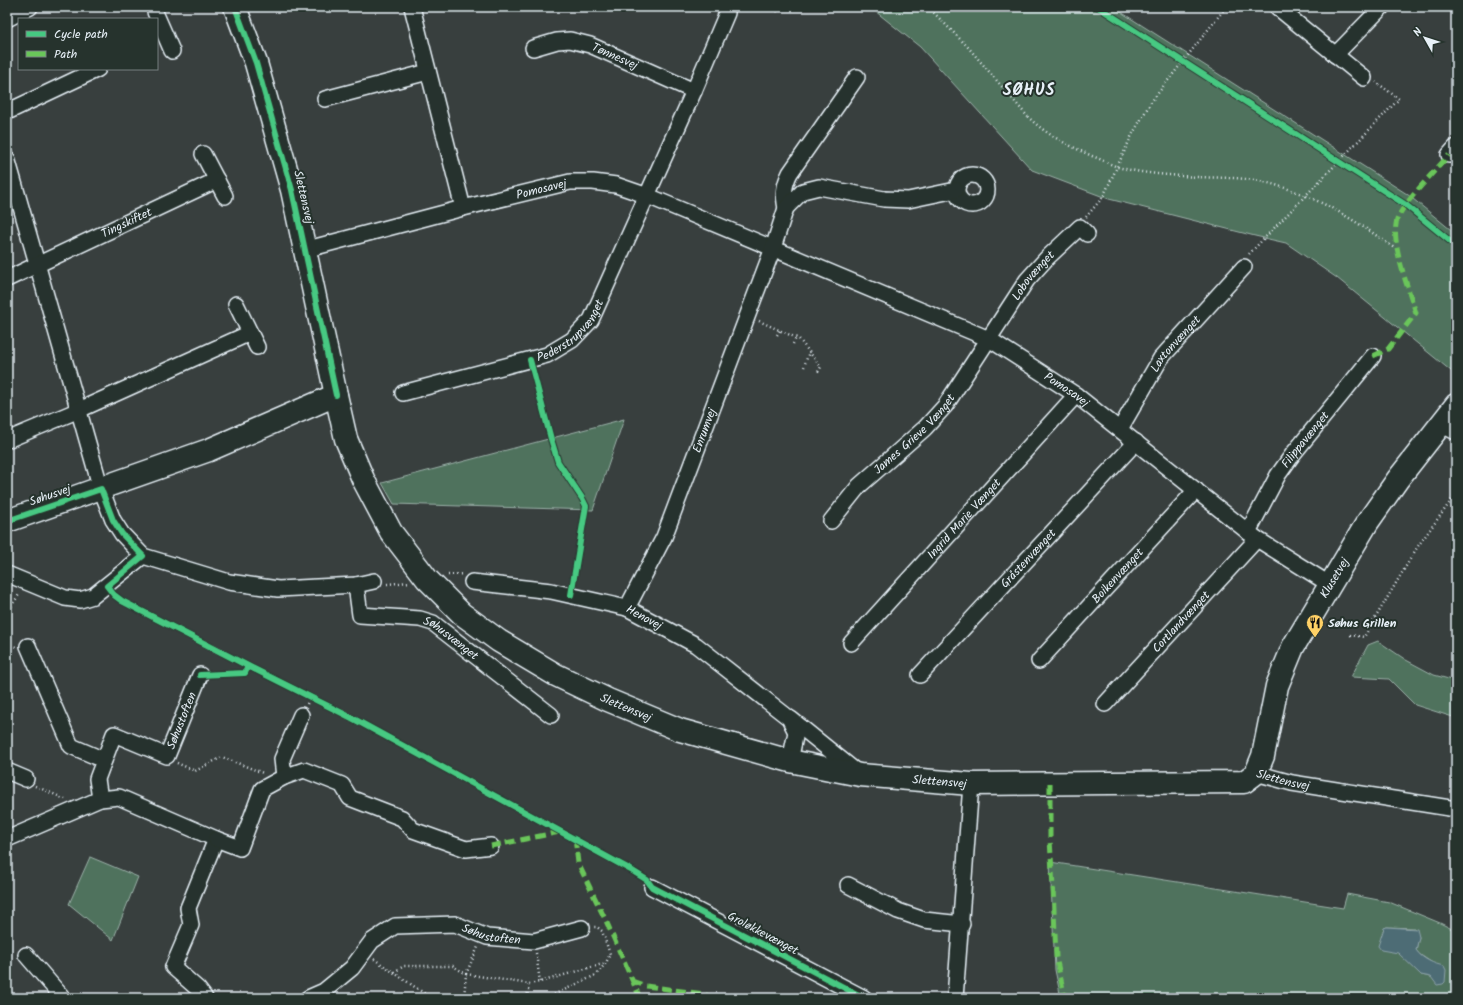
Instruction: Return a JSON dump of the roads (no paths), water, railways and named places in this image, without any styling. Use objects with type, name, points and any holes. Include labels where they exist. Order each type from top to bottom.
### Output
[{"type":"street","points":[[7,19],[30,7]]},
{"type":"street","name":"Slettensvej","points":[[235,7],[256,63],[292,190],[346,438],[363,479],[391,532],[427,579],[462,614],[499,641],[556,675],[608,700],[680,730],[790,761],[860,775],[971,784],[1244,782],[1256,772],[1292,783],[1456,809]]},
{"type":"street","points":[[412,7],[463,208]]},
{"type":"street","points":[[648,196],[727,13],[727,7]]},
{"type":"street","points":[[1277,7],[1364,78]]},
{"type":"street","points":[[1335,55],[1382,7]]},
{"type":"street","points":[[155,12],[157,18]]},
{"type":"street","points":[[158,24],[162,39],[172,51]]},
{"type":"street","name":"Tønnesvej","points":[[533,48],[557,41],[570,40],[590,44],[694,91]]},
{"type":"street","points":[[7,112],[96,70]]},
{"type":"street","points":[[325,99],[428,72]]},
{"type":"street","points":[[786,208],[783,196],[784,183],[857,77]]},
{"type":"street","points":[[203,154],[225,196]]},
{"type":"street","points":[[7,158],[101,489],[113,520],[122,534],[143,556],[229,582],[278,589],[356,586],[374,581]]},
{"type":"street","name":"Tingskiftet","points":[[7,280],[217,180]]},
{"type":"street","name":"Pomosavej","points":[[304,250],[463,208],[570,182],[593,182],[616,185],[648,196],[989,339],[1076,395],[1252,535],[1329,584]]},
{"type":"street","points":[[773,248],[786,208],[803,191],[818,187],[884,199],[908,200],[956,190]]},
{"type":"street","name":"Pederstrupvænget","points":[[403,393],[547,355],[572,340],[591,320],[648,196]]},
{"type":"street","name":"Lobovænget","points":[[989,339],[1027,280],[1047,258],[1083,231]]},
{"type":"street","name":"Enrumvej","points":[[627,608],[664,536],[773,248]]},
{"type":"street","name":"Laxtonvænget","points":[[1120,429],[1161,358],[1244,267]]},
{"type":"street","points":[[236,304],[257,347]]},
{"type":"street","points":[[7,440],[79,410],[250,332]]},
{"type":"street","name":"James Grieve Vænget","points":[[831,521],[859,486],[925,428],[945,406],[989,339]]},
{"type":"street","name":"Filippavænget","points":[[1252,535],[1278,475],[1293,454],[1373,356]]},
{"type":"street","name":"Ingrid Marie Vænget","points":[[851,643],[1076,395]]},
{"type":"street","name":"Søhusvej","points":[[7,521],[209,450],[336,396]]},
{"type":"street","name":"Klusetvej","points":[[1256,772],[1263,756],[1277,686],[1293,647],[1329,584],[1367,523],[1393,485],[1448,428],[1456,405]]},
{"type":"street","name":"Gråstenvænget","points":[[920,675],[1136,442]]},
{"type":"street","name":"Boikenvænget","points":[[1040,661],[1196,490]]},
{"type":"street","name":"Cortlandvænget","points":[[1105,704],[1252,535]]},
{"type":"street","points":[[7,574],[65,598],[80,600],[94,596],[143,556]]},
{"type":"street","name":"Henovej","points":[[472,582],[551,591],[627,608],[696,645],[860,775]]},
{"type":"street","name":"Søhusvænget","points":[[356,586],[360,615],[420,619],[433,623],[552,715]]},
{"type":"street","points":[[28,646],[71,746],[104,760]]},
{"type":"street","name":"Søhustoften","points":[[100,799],[97,779],[114,734],[167,756],[200,675]]},
{"type":"street","points":[[279,779],[282,759],[301,715]]},
{"type":"street","points":[[789,718],[796,732],[790,761]]},
{"type":"street","points":[[7,839],[100,799],[119,797],[240,848],[262,789],[279,779],[304,770],[342,785],[350,798],[402,818],[413,830],[466,849],[491,846]]},
{"type":"street","points":[[7,771],[26,779]]},
{"type":"street","points":[[955,998],[962,924],[971,784]]},
{"type":"street","points":[[205,998],[198,989],[173,967],[191,925],[188,908],[216,839]]},
{"type":"street","points":[[848,885],[898,910],[924,920],[962,924]]},
{"type":"street","name":"Groløkkevænget","points":[[652,886],[864,998]]},
{"type":"street","name":"Søhustoften","points":[[308,998],[324,991],[352,968],[372,941],[395,926],[455,924],[488,937],[534,941],[582,928]]},
{"type":"street","points":[[26,955],[63,998]]},
{"type":"water","points":[[1384,928],[1417,929],[1419,937],[1416,950],[1428,961],[1444,966],[1446,970],[1445,982],[1437,985],[1431,977],[1421,975],[1398,953],[1381,950],[1378,946]]},
{"type":"place","name":"Søhus Grillen","points":[[1315,638]]},
{"type":"district","name":"SØHUS","points":[[1029,89]]}]
